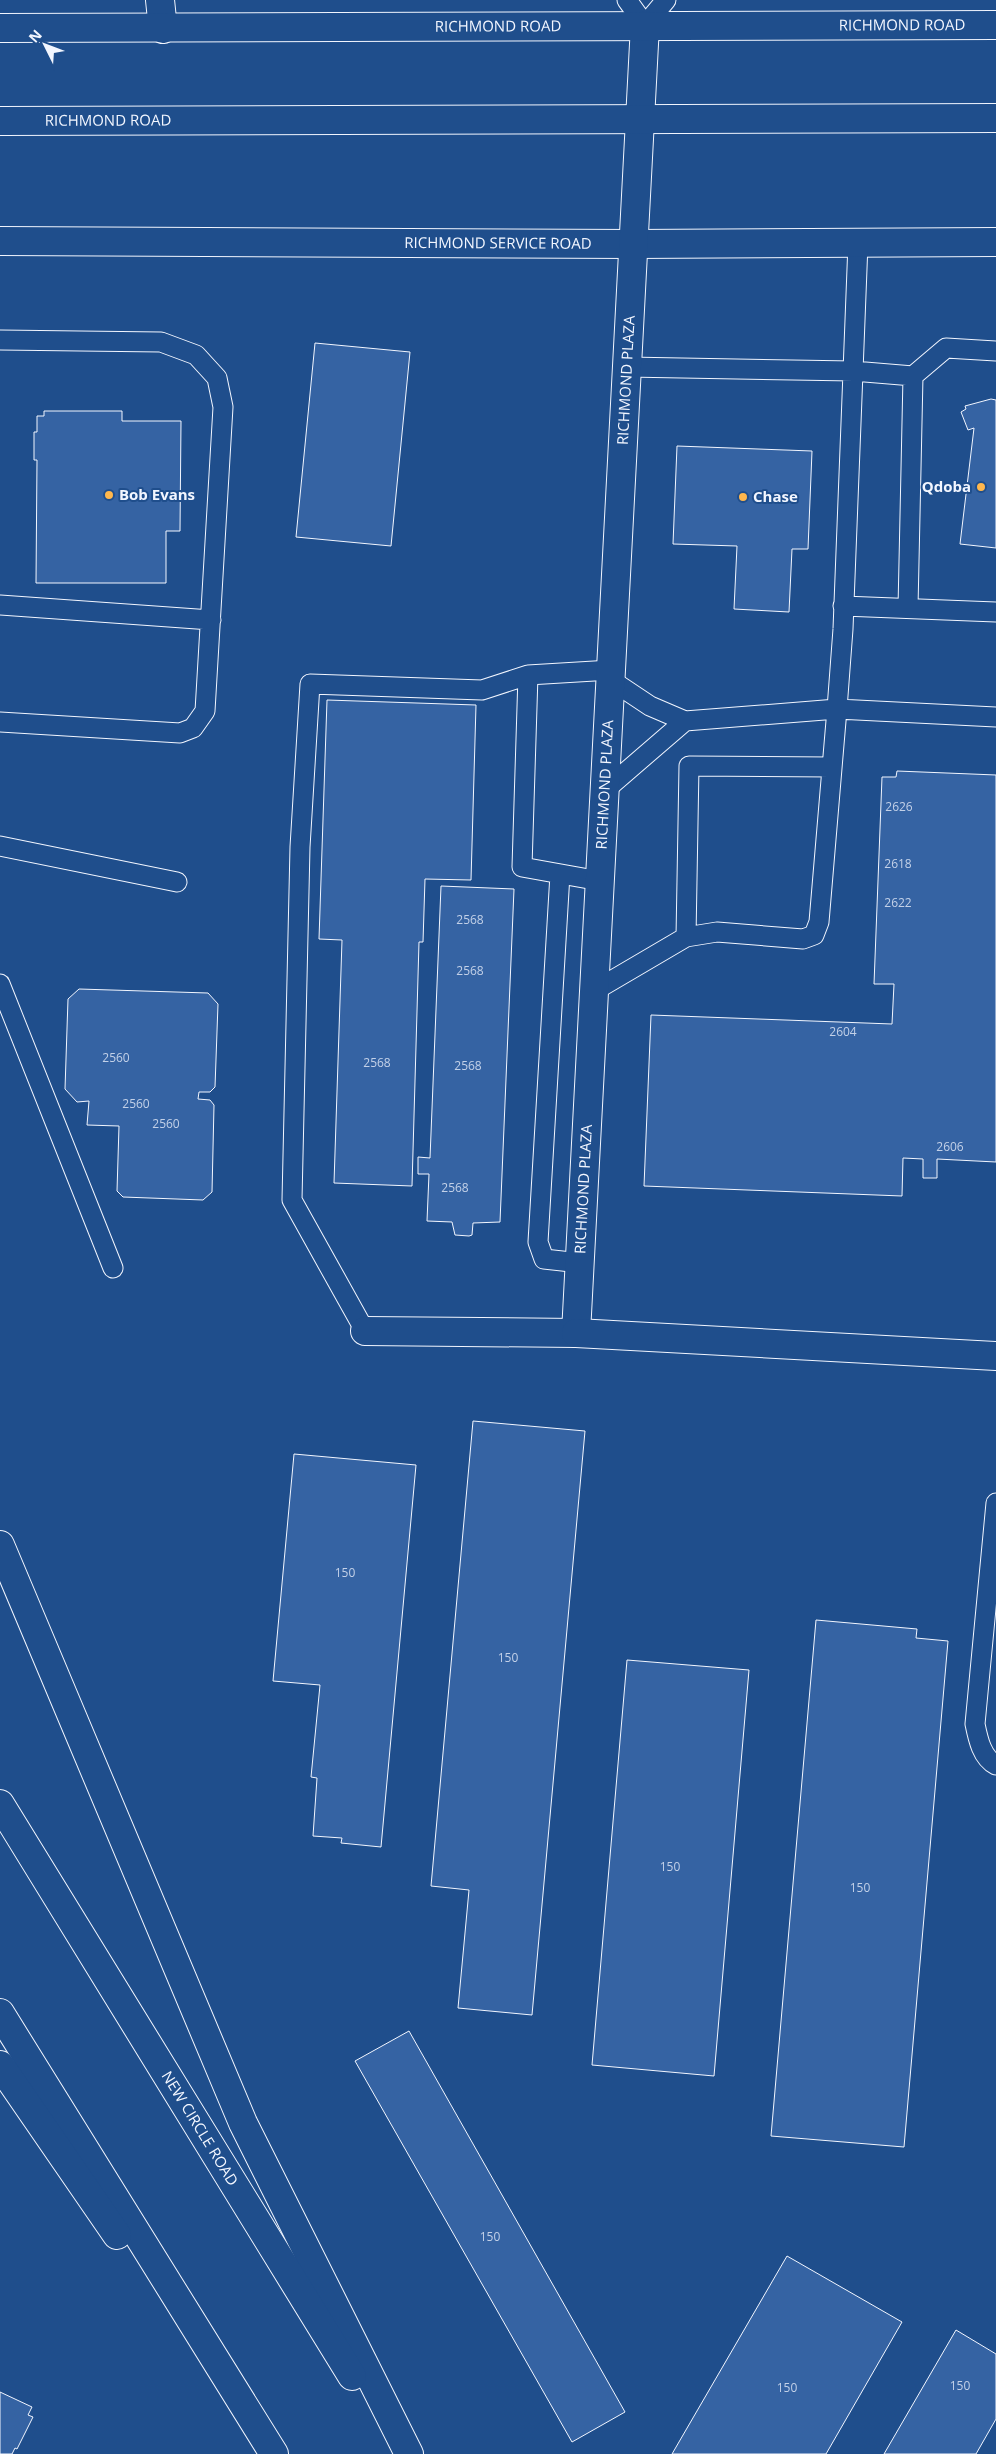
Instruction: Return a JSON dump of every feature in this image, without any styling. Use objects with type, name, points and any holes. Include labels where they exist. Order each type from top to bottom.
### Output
[{"type":"main road","points":[[160,0],[163,29]]},
{"type":"main road","name":"RICHMOND PLAZA","points":[[576,1333],[645,25]]},
{"type":"main road","name":"RICHMOND ROAD","points":[[0,28],[996,25]]},
{"type":"main road","name":"RICHMOND ROAD","points":[[0,121],[996,118]]},
{"type":"main road","name":"RICHMOND SERVICE ROAD","points":[[0,241],[634,244],[996,242]]},
{"type":"main road","points":[[366,1331],[576,1333],[988,1356]]},
{"type":"main road","points":[[0,1545],[243,2123],[409,2454]]},
{"type":"main road","name":"NEW CIRCLE ROAD","points":[[0,1804],[400,2454]]},
{"type":"main road","points":[[0,2013],[274,2454]]},
{"type":"main road","points":[[0,2065],[268,2454]]},
{"type":"lane","points":[[627,0],[645,25],[666,0]]},
{"type":"lane","points":[[594,991],[686,937],[717,932],[803,939],[814,934],[819,922],[837,709],[843,606],[858,243]]},
{"type":"lane","points":[[0,340],[161,342],[196,355],[217,378],[223,407],[205,710],[194,728],[180,733],[0,722]]},
{"type":"lane","points":[[627,367],[853,372],[913,376],[946,348],[996,351]]},
{"type":"lane","points":[[908,608],[913,376]]},
{"type":"lane","points":[[0,605],[211,620]]},
{"type":"lane","points":[[843,606],[996,612]]},
{"type":"lane","points":[[528,675],[522,867],[600,881]]},
{"type":"lane","points":[[366,1331],[292,1200],[300,847],[310,684],[482,690],[528,675],[611,675],[650,706],[685,721],[837,709],[996,717]]},
{"type":"lane","points":[[605,790],[685,721]]},
{"type":"lane","points":[[686,937],[689,766],[831,767]]},
{"type":"lane","points":[[0,846],[177,882]]},
{"type":"lane","points":[[560,874],[538,1242],[544,1259],[580,1263]]},
{"type":"lane","points":[[0,984],[114,1268]]},
{"type":"lane","points":[[996,1502],[975,1724],[978,1741],[991,1762],[996,1765]]},
{"type":"building","points":[[315,343],[410,352],[391,546],[296,537]]},
{"type":"building","name":"Qdoba","points":[[991,399],[996,400],[996,548],[960,544],[974,428],[968,430],[961,412],[966,409],[965,406]]},
{"type":"building","name":"Bob Evans","points":[[44,411],[122,411],[122,421],[181,421],[180,531],[166,531],[166,583],[36,583],[37,460],[34,460],[34,432],[37,432],[37,416],[44,416]]},
{"type":"building","name":"Chase","points":[[677,446],[812,451],[808,549],[792,549],[789,612],[734,609],[737,546],[673,544]]},
{"type":"building","points":[[327,700],[476,705],[471,880],[425,879],[423,942],[419,942],[412,1186],[334,1183],[342,940],[319,939]]},
{"type":"building","points":[[897,771],[996,775],[996,1162],[937,1159],[937,1178],[923,1178],[923,1159],[903,1158],[902,1196],[644,1186],[651,1015],[892,1024],[894,984],[874,984],[882,777],[896,777]]},
{"type":"building","points":[[441,886],[514,889],[500,1222],[473,1223],[472,1235],[469,1236],[455,1235],[452,1222],[427,1221],[429,1174],[418,1174],[418,1157],[430,1158]]},
{"type":"building","points":[[79,989],[208,993],[218,1004],[215,1087],[210,1092],[199,1092],[198,1099],[210,1100],[214,1105],[212,1192],[203,1200],[123,1197],[117,1191],[119,1126],[87,1125],[89,1101],[77,1102],[65,1089],[68,999]]},
{"type":"building","points":[[473,1421],[585,1431],[532,2015],[458,2008],[469,1890],[431,1886]]},
{"type":"building","points":[[294,1454],[416,1465],[381,1847],[341,1843],[342,1838],[313,1836],[317,1778],[311,1777],[320,1685],[273,1681]]},
{"type":"building","points":[[816,1620],[917,1629],[916,1638],[948,1641],[904,2147],[771,2136]]},
{"type":"building","points":[[627,1660],[749,1670],[714,2076],[592,2065]]},
{"type":"building","points":[[409,2031],[625,2412],[572,2442],[355,2061]]},
{"type":"building","points":[[787,2256],[902,2322],[826,2454],[672,2454]]},
{"type":"building","points":[[956,2330],[996,2354],[996,2419],[976,2454],[884,2454]]},
{"type":"building","points":[[0,2392],[32,2407],[28,2415],[33,2417],[17,2449],[15,2448],[12,2454],[0,2454]]},
{"type":"place","name":"Qdoba","points":[[981,487]]},
{"type":"place","name":"Bob Evans","points":[[109,495]]},
{"type":"place","name":"Chase","points":[[743,497]]}]
